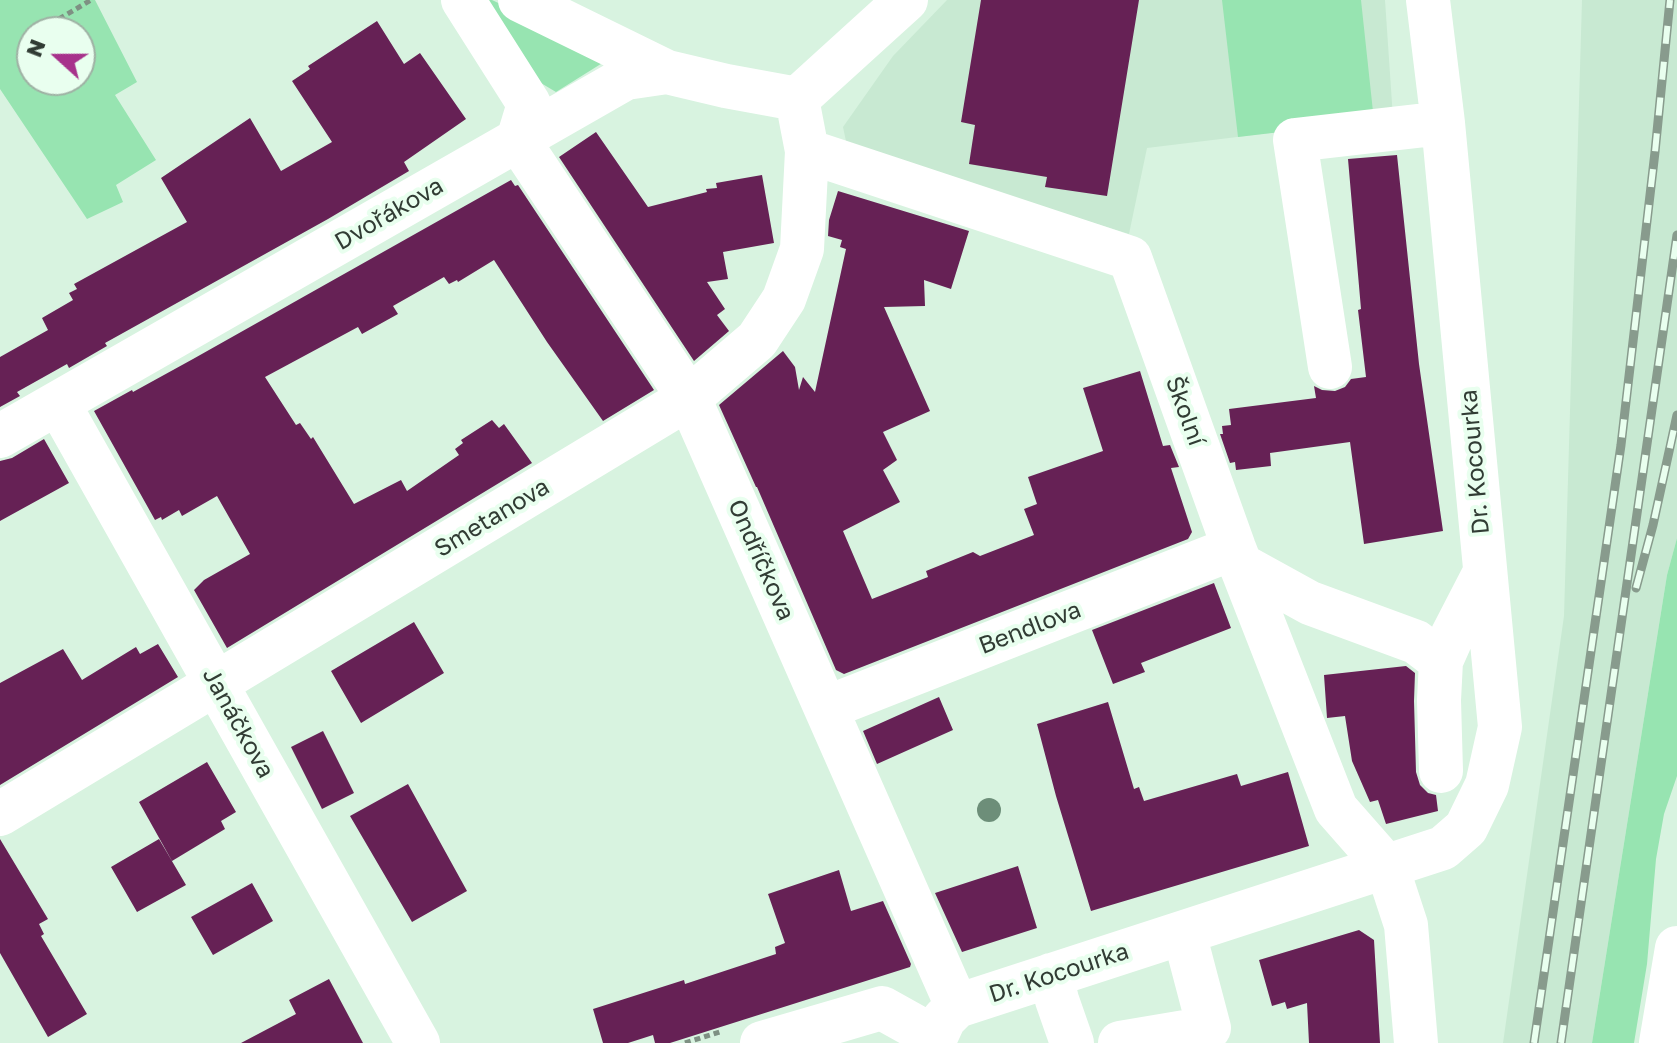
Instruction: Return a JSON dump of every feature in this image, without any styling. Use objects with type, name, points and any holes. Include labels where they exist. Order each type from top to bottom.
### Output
[{"type":"street","points":[[463,0],[529,104],[518,140]]},
{"type":"street","points":[[520,0],[667,72]]},
{"type":"street","points":[[797,99],[906,0]]},
{"type":"street","name":"Dr. Kocourka","points":[[941,1029],[1051,975],[1443,848],[1466,828],[1487,785],[1500,727],[1443,123],[1428,0]]},
{"type":"street","name":"Dvořákova","points":[[0,436],[626,78],[667,72],[797,99]]},
{"type":"street","name":"Smetanova","points":[[0,814],[689,398],[757,340],[784,299],[802,249],[807,151],[797,99]]},
{"type":"street","points":[[1330,367],[1295,140],[1443,123]]},
{"type":"street","name":"Ondříčkova","points":[[518,140],[689,398],[826,708],[941,1029]]},
{"type":"street","name":"Školní","points":[[807,151],[1130,258],[1237,557],[1336,809],[1387,867]]},
{"type":"street","name":"Janáčkova","points":[[58,403],[418,1043]]},
{"type":"street","points":[[1237,557],[1310,603],[1416,642],[1441,661]]},
{"type":"street","name":"Bendlova","points":[[826,708],[1237,557]]},
{"type":"street","points":[[1441,771],[1441,661],[1485,572]]},
{"type":"street","points":[[1387,867],[1406,925],[1416,1043]]},
{"type":"street","points":[[1120,1043],[1209,1028],[1184,933]]},
{"type":"street","points":[[1661,1043],[1677,948]]},
{"type":"street","points":[[1051,975],[1072,1043]]},
{"type":"street","points":[[745,1036],[882,1008],[941,1029]]},
{"type":"path","points":[[64,16],[91,0]]},
{"type":"path","points":[[685,1043],[745,1036]]},
{"type":"shaded area","points":[[947,0],[1385,0],[1393,118],[1147,148],[1129,234],[847,146],[843,127],[893,56]]},
{"type":"shaded area","points":[[1582,0],[1677,0],[1677,538],[1667,575],[1592,1043],[1503,1043],[1564,616]]},
{"type":"green space","points":[[0,0],[95,0],[137,82],[115,95],[156,160],[116,185],[123,202],[87,219],[0,89]]},
{"type":"green space","points":[[480,0],[492,0],[612,57],[556,92],[519,70]]},
{"type":"green space","points":[[1222,0],[1361,0],[1374,121],[1238,137]]},
{"type":"green space","points":[[1677,538],[1677,776],[1664,814],[1656,859],[1647,964],[1634,1043],[1592,1043],[1667,575]]},
{"type":"building","points":[[981,0],[1139,0],[1107,196],[1045,187],[1047,177],[969,164],[975,125],[961,122]]},
{"type":"building","points":[[377,21],[404,64],[420,53],[466,119],[404,162],[409,171],[105,343],[107,346],[69,368],[67,364],[17,392],[20,396],[0,407],[0,357],[48,330],[42,318],[73,300],[69,293],[77,289],[74,284],[187,222],[161,178],[250,118],[281,171],[332,142],[292,81],[310,69],[308,66]]},
{"type":"building","points":[[596,132],[648,207],[707,192],[706,189],[717,188],[716,183],[762,175],[774,243],[723,252],[728,279],[707,282],[725,309],[717,315],[729,331],[694,361],[559,157]]},
{"type":"building","points":[[1397,155],[1419,364],[1443,531],[1364,544],[1350,442],[1270,453],[1271,466],[1236,470],[1235,462],[1230,463],[1220,434],[1223,434],[1222,426],[1231,425],[1229,409],[1316,398],[1314,386],[1335,391],[1345,387],[1351,379],[1366,377],[1358,310],[1361,309],[1348,159]]},
{"type":"building","points":[[511,180],[515,186],[518,185],[654,390],[603,421],[494,260],[458,282],[449,284],[444,277],[393,306],[398,314],[362,334],[358,327],[265,377],[296,425],[300,423],[311,439],[313,437],[354,504],[401,480],[407,491],[459,455],[455,449],[463,443],[461,440],[492,420],[499,428],[504,424],[532,463],[227,648],[194,590],[204,580],[250,554],[217,496],[182,516],[179,510],[162,520],[161,517],[155,520],[94,411],[193,359]]},
{"type":"building","points":[[838,191],[969,231],[951,289],[924,280],[925,306],[884,307],[930,411],[883,432],[897,460],[883,470],[900,502],[843,531],[872,599],[928,577],[926,571],[973,552],[980,556],[1034,535],[1024,509],[1037,504],[1028,477],[1103,451],[1083,388],[1140,371],[1163,446],[1170,445],[1179,467],[1171,468],[1192,532],[1188,539],[844,674],[836,670],[719,405],[783,351],[795,367],[799,390],[803,377],[815,392],[846,249],[840,247],[842,240],[828,236],[829,220]]},
{"type":"building","points":[[44,439],[69,483],[0,521],[0,461],[12,458]]},
{"type":"building","points":[[1214,583],[1231,628],[1141,663],[1145,672],[1113,684],[1092,630]]},
{"type":"building","points":[[414,622],[444,673],[361,723],[331,671]]},
{"type":"building","points":[[158,644],[178,677],[0,785],[0,683],[63,649],[82,680],[136,647],[140,654]]},
{"type":"building","points":[[1406,666],[1415,673],[1416,772],[1420,785],[1428,793],[1436,795],[1438,811],[1386,824],[1378,800],[1370,802],[1352,761],[1345,716],[1327,718],[1324,675]]},
{"type":"building","points":[[939,697],[953,730],[877,764],[863,731]]},
{"type":"building","points":[[1108,702],[1134,789],[1139,787],[1144,801],[1237,774],[1241,786],[1288,772],[1309,846],[1091,911],[1037,724]]},
{"type":"building","points":[[323,731],[354,793],[322,809],[291,747]]},
{"type":"building","points":[[207,762],[236,812],[221,821],[225,829],[172,861],[139,802]]},
{"type":"building","points":[[408,784],[467,891],[412,922],[350,816]]},
{"type":"building","points":[[0,839],[48,919],[39,924],[44,934],[41,936],[87,1014],[48,1037],[0,953]]},
{"type":"building","points":[[159,839],[186,885],[137,912],[111,867]]},
{"type":"building","points":[[1018,866],[1037,928],[962,952],[935,893]]},
{"type":"building","points":[[839,870],[851,911],[883,901],[910,967],[670,1043],[655,1043],[653,1035],[628,1043],[603,1043],[593,1009],[684,980],[685,984],[776,954],[775,947],[785,943],[768,894]]},
{"type":"building","points":[[252,883],[273,921],[213,955],[191,917]]},
{"type":"building","points":[[1359,930],[1374,940],[1380,1043],[1309,1043],[1307,1003],[1287,1009],[1285,1002],[1272,1006],[1259,960]]},
{"type":"building","points":[[329,979],[363,1043],[241,1043],[296,1014],[289,1000]]},
{"type":"railway","points":[[1534,1043],[1621,445],[1670,0]]},
{"type":"railway","points":[[1561,1043],[1677,235]]},
{"type":"railway","points":[[1636,588],[1677,415]]}]
